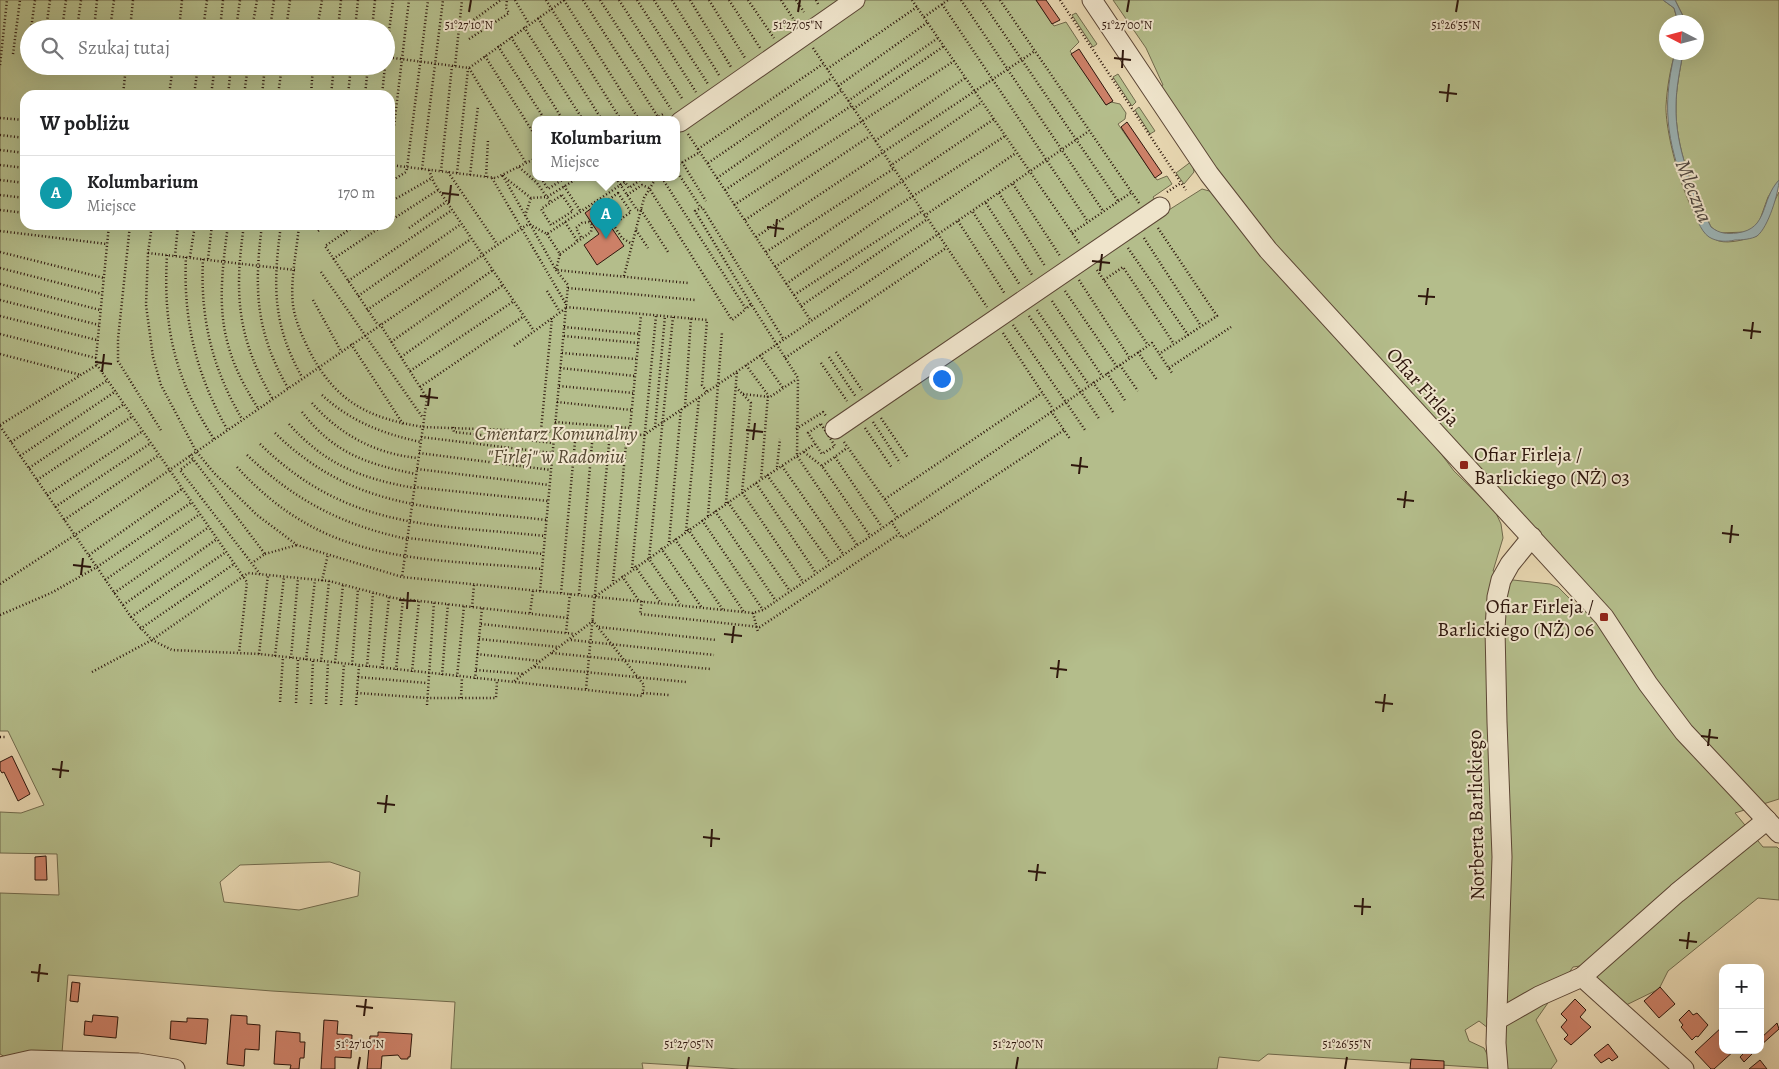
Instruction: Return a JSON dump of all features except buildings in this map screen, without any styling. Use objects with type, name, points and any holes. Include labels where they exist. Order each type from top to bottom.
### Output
[{"type":"street","points":[[675,116],[796,29],[855,0]]},
{"type":"street","name":"Ofiar Firleja","points":[[1092,0],[1209,174],[1268,250],[1604,617],[1648,684],[1684,732],[1773,826]]},
{"type":"street","points":[[835,430],[1089,257],[1152,208]]},
{"type":"street","name":"Norberta Barlickiego","points":[[1498,1069],[1497,1020],[1502,857],[1495,629],[1497,597],[1501,580],[1510,564],[1532,537]]},
{"type":"street","points":[[1510,564],[1533,556],[1549,556]]},
{"type":"street","points":[[1497,1020],[1539,996],[1582,977],[1677,892],[1773,826]]},
{"type":"street","points":[[1582,977],[1684,1069]]},
{"type":"street","points":[[0,1067],[32,1060],[138,1063],[175,1069]]},
{"type":"path","points":[[0,65],[7,0]]},
{"type":"path","points":[[13,54],[20,0]]},
{"type":"path","points":[[32,20],[35,0]]},
{"type":"path","points":[[47,20],[50,0]]},
{"type":"path","points":[[63,20],[66,0]]},
{"type":"path","points":[[79,20],[81,0]]},
{"type":"path","points":[[95,20],[97,0]]},
{"type":"path","points":[[111,20],[114,0]]},
{"type":"path","points":[[131,20],[133,0]]},
{"type":"path","points":[[180,20],[182,0]]},
{"type":"path","points":[[204,20],[207,0]]},
{"type":"path","points":[[221,20],[223,0]]},
{"type":"path","points":[[237,20],[240,0]]},
{"type":"path","points":[[254,20],[257,0]]},
{"type":"path","points":[[271,20],[274,0]]},
{"type":"path","points":[[287,20],[290,0]]},
{"type":"path","points":[[319,20],[322,0]]},
{"type":"path","points":[[339,20],[341,0]]},
{"type":"path","points":[[356,20],[358,0]]},
{"type":"path","points":[[373,20],[375,0]]},
{"type":"path","points":[[391,20],[393,0]]},
{"type":"path","points":[[395,118],[409,0]]},
{"type":"path","points":[[395,179],[406,172],[407,168],[428,0]]},
{"type":"path","points":[[422,169],[443,0]]},
{"type":"path","points":[[441,171],[462,0]]},
{"type":"path","points":[[468,24],[501,0]]},
{"type":"path","points":[[469,39],[508,13],[506,8],[507,0]]},
{"type":"path","points":[[515,0],[529,24]]},
{"type":"path","points":[[546,0],[618,116]]},
{"type":"path","points":[[395,58],[469,68],[564,0],[637,116]]},
{"type":"path","points":[[583,0],[657,116]]},
{"type":"path","points":[[600,0],[673,116]]},
{"type":"path","points":[[619,0],[684,101]]},
{"type":"path","points":[[637,0],[697,93]]},
{"type":"path","points":[[654,0],[708,85]]},
{"type":"path","points":[[672,0],[720,77]]},
{"type":"path","points":[[690,0],[732,69]]},
{"type":"path","points":[[709,0],[746,59]]},
{"type":"path","points":[[729,0],[760,49]]},
{"type":"path","points":[[748,0],[774,40],[782,34]]},
{"type":"path","points":[[781,0],[796,29],[824,64],[946,248],[1009,311],[1080,391],[1100,420]]},
{"type":"path","points":[[796,0],[804,12]]},
{"type":"path","points":[[816,0],[818,4]]},
{"type":"path","points":[[912,0],[1148,345]]},
{"type":"path","points":[[924,17],[948,0]]},
{"type":"path","points":[[961,0],[1103,211]]},
{"type":"path","points":[[981,0],[1118,202]]},
{"type":"path","points":[[1000,0],[1132,192],[1152,208]]},
{"type":"path","points":[[1060,0],[1186,190]]},
{"type":"path","points":[[942,4],[1088,222]]},
{"type":"path","points":[[826,69],[917,6]]},
{"type":"path","points":[[538,18],[599,116]]},
{"type":"path","points":[[838,86],[928,22]]},
{"type":"path","points":[[524,28],[580,116]]},
{"type":"path","points":[[512,37],[561,116]]},
{"type":"path","points":[[848,101],[938,38]]},
{"type":"path","points":[[675,116],[684,101],[767,44]]},
{"type":"path","points":[[498,46],[542,116]]},
{"type":"path","points":[[725,190],[944,46]]},
{"type":"path","points":[[756,237],[1035,51]]},
{"type":"path","points":[[485,56],[532,131]]},
{"type":"path","points":[[734,205],[954,61]]},
{"type":"path","points":[[706,201],[682,162],[824,64]]},
{"type":"path","points":[[469,68],[526,163]]},
{"type":"path","points":[[457,173],[469,68]]},
{"type":"path","points":[[124,90],[125,75]]},
{"type":"path","points":[[170,90],[172,75]]},
{"type":"path","points":[[195,90],[197,75]]},
{"type":"path","points":[[212,90],[214,75]]},
{"type":"path","points":[[229,90],[230,75]]},
{"type":"path","points":[[245,90],[247,75]]},
{"type":"path","points":[[263,90],[264,75]]},
{"type":"path","points":[[279,90],[281,75]]},
{"type":"path","points":[[311,90],[312,75]]},
{"type":"path","points":[[332,90],[333,75]]},
{"type":"path","points":[[349,90],[350,75]]},
{"type":"path","points":[[366,90],[367,75]]},
{"type":"path","points":[[383,90],[384,75]]},
{"type":"path","points":[[707,163],[832,78]]},
{"type":"path","points":[[874,141],[965,78]]},
{"type":"path","points":[[717,178],[841,91]]},
{"type":"path","points":[[890,166],[982,102]]},
{"type":"path","points":[[470,175],[478,106]]},
{"type":"path","points":[[0,118],[20,120]]},
{"type":"path","points":[[775,267],[902,183],[994,119]]},
{"type":"path","points":[[680,125],[699,150],[811,321]]},
{"type":"path","points":[[299,230],[293,305],[304,340],[328,383],[339,393],[370,413],[403,424],[423,427],[554,430],[644,435],[1089,131]]},
{"type":"path","points":[[0,135],[20,137]]},
{"type":"path","points":[[745,220],[870,135]]},
{"type":"path","points":[[786,284],[911,197],[1005,136]]},
{"type":"path","points":[[486,177],[488,140]]},
{"type":"path","points":[[0,150],[20,152]]},
{"type":"path","points":[[924,216],[1016,153]]},
{"type":"path","points":[[395,166],[492,178],[503,176],[532,160]]},
{"type":"path","points":[[0,165],[20,167]]},
{"type":"path","points":[[519,167],[532,179]]},
{"type":"path","points":[[766,252],[893,169]]},
{"type":"path","points":[[428,170],[438,190],[534,331]]},
{"type":"path","points":[[448,172],[498,244]]},
{"type":"path","points":[[503,176],[531,198],[547,197],[573,181]]},
{"type":"path","points":[[503,176],[556,270],[568,285],[540,591]]},
{"type":"path","points":[[680,176],[700,208],[702,207],[784,340]]},
{"type":"path","points":[[395,199],[432,178]]},
{"type":"path","points":[[492,178],[567,306]]},
{"type":"path","points":[[0,180],[20,182]]},
{"type":"path","points":[[535,181],[551,203]]},
{"type":"path","points":[[543,181],[548,188],[560,181]]},
{"type":"path","points":[[618,181],[637,210],[641,210],[668,252]]},
{"type":"path","points":[[547,234],[625,182],[629,188],[640,181],[642,185],[649,188],[732,320],[751,304]]},
{"type":"path","points":[[624,276],[641,210],[649,188],[654,181]]},
{"type":"path","points":[[664,181],[746,309]]},
{"type":"path","points":[[557,183],[560,189]]},
{"type":"path","points":[[1014,184],[1102,376]]},
{"type":"path","points":[[627,195],[642,185]]},
{"type":"path","points":[[564,186],[581,212]]},
{"type":"path","points":[[395,218],[438,190]]},
{"type":"path","points":[[1072,233],[1132,192]]},
{"type":"path","points":[[610,193],[612,197]]},
{"type":"path","points":[[618,193],[625,203],[631,212],[618,221],[605,202],[618,193]]},
{"type":"path","points":[[999,193],[1056,279],[1138,391]]},
{"type":"path","points":[[0,195],[20,197]]},
{"type":"path","points":[[562,195],[572,211],[551,225],[541,209],[551,203],[562,195]]},
{"type":"path","points":[[525,217],[531,198]]},
{"type":"path","points":[[598,200],[622,238],[632,244]]},
{"type":"path","points":[[625,203],[630,200]]},
{"type":"path","points":[[409,228],[446,202]]},
{"type":"path","points":[[986,202],[1130,358]]},
{"type":"path","points":[[700,208],[695,211],[798,378],[797,456],[857,545]]},
{"type":"path","points":[[0,210],[20,212]]},
{"type":"path","points":[[348,281],[452,210]]},
{"type":"path","points":[[794,295],[921,212]]},
{"type":"path","points":[[561,219],[578,242]]},
{"type":"path","points":[[801,306],[926,220]]},
{"type":"path","points":[[556,270],[560,254],[582,239],[592,229],[587,221],[576,228],[582,239]]},
{"type":"path","points":[[958,222],[1009,311],[1085,430]]},
{"type":"path","points":[[358,296],[461,224]]},
{"type":"path","points":[[0,584],[75,535],[364,334],[529,224]]},
{"type":"path","points":[[529,224],[547,234],[560,254]]},
{"type":"path","points":[[1136,243],[1158,228],[1217,316],[1159,354]]},
{"type":"path","points":[[108,230],[97,340],[96,358],[98,365],[247,582],[239,653]]},
{"type":"path","points":[[129,230],[118,339],[118,361],[162,432]]},
{"type":"path","points":[[151,230],[148,253],[146,305],[153,357],[161,385],[196,451],[234,494],[257,515],[297,545],[402,577],[753,613],[762,610],[1148,345],[1152,343],[1172,373]]},
{"type":"path","points":[[174,256],[177,230]]},
{"type":"path","points":[[190,258],[193,230]]},
{"type":"path","points":[[208,259],[211,230]]},
{"type":"path","points":[[227,230],[220,287],[225,338],[240,379],[258,408]]},
{"type":"path","points":[[243,230],[238,283],[242,324],[253,362],[272,398]]},
{"type":"path","points":[[261,230],[257,265],[258,308],[262,329],[274,362],[288,388]]},
{"type":"path","points":[[280,230],[275,268],[276,306],[279,325],[289,352],[302,378]]},
{"type":"path","points":[[348,230],[324,246],[391,342],[427,398],[402,577]]},
{"type":"path","points":[[333,258],[376,230]]},
{"type":"path","points":[[636,230],[648,248]]},
{"type":"path","points":[[0,231],[107,244]]},
{"type":"path","points":[[1144,238],[1201,326]]},
{"type":"path","points":[[367,310],[471,239]]},
{"type":"path","points":[[785,358],[946,248]]},
{"type":"path","points":[[1127,249],[1188,335]]},
{"type":"path","points":[[0,252],[104,278]]},
{"type":"path","points":[[148,253],[295,270]]},
{"type":"path","points":[[167,255],[166,314],[173,349],[187,392],[214,438]]},
{"type":"path","points":[[186,257],[185,295],[192,347],[212,403],[227,429]]},
{"type":"path","points":[[203,259],[203,307],[212,354],[226,391],[242,419]]},
{"type":"path","points":[[1104,280],[1123,267],[1174,344]]},
{"type":"path","points":[[0,268],[102,294]]},
{"type":"path","points":[[391,342],[493,270]]},
{"type":"path","points":[[556,270],[688,283]]},
{"type":"path","points":[[321,272],[424,419]]},
{"type":"path","points":[[0,284],[100,310]]},
{"type":"path","points":[[401,357],[503,285]]},
{"type":"path","points":[[568,288],[695,300]]},
{"type":"path","points":[[547,291],[560,312]]},
{"type":"path","points":[[0,300],[99,325]]},
{"type":"path","points":[[313,300],[341,351]]},
{"type":"path","points":[[410,371],[514,301]]},
{"type":"path","points":[[514,346],[567,306],[706,320],[702,385],[706,392]]},
{"type":"path","points":[[1009,311],[1042,393],[1070,438]]},
{"type":"path","points":[[555,422],[630,428],[640,314]]},
{"type":"path","points":[[0,316],[97,340]]},
{"type":"path","points":[[420,387],[524,316]]},
{"type":"path","points":[[656,316],[633,567],[660,603]]},
{"type":"path","points":[[655,428],[665,316]]},
{"type":"path","points":[[673,317],[649,556],[681,605]]},
{"type":"path","points":[[541,430],[552,318]]},
{"type":"path","points":[[669,543],[691,318]]},
{"type":"path","points":[[564,327],[639,334]]},
{"type":"path","points":[[1169,368],[1231,327]]},
{"type":"path","points":[[708,516],[722,332]]},
{"type":"path","points":[[0,334],[96,358]]},
{"type":"path","points":[[564,336],[638,343]]},
{"type":"path","points":[[351,344],[403,424]]},
{"type":"path","points":[[1138,352],[1157,380]]},
{"type":"path","points":[[562,353],[636,359]]},
{"type":"path","points":[[0,354],[81,375]]},
{"type":"path","points":[[760,355],[783,388]]},
{"type":"path","points":[[98,365],[0,426],[131,617],[152,640],[172,650],[259,654],[642,696],[643,693],[669,695]]},
{"type":"path","points":[[746,365],[767,397],[761,479]]},
{"type":"path","points":[[560,368],[635,376]]},
{"type":"path","points":[[737,371],[727,502],[790,591]]},
{"type":"path","points":[[1107,373],[1126,402]]},
{"type":"path","points":[[742,394],[767,397],[798,378]]},
{"type":"path","points":[[11,442],[108,380]]},
{"type":"path","points":[[1093,382],[1113,412]]},
{"type":"path","points":[[559,386],[633,393]]},
{"type":"path","points":[[736,388],[751,404],[742,492],[803,582]]},
{"type":"path","points":[[20,456],[116,391]]},
{"type":"path","points":[[884,500],[1042,393]]},
{"type":"path","points":[[322,395],[342,411],[378,431],[420,442]]},
{"type":"path","points":[[699,397],[687,530],[744,612]]},
{"type":"path","points":[[557,402],[632,410]]},
{"type":"path","points":[[312,403],[334,424],[359,441],[388,453],[418,458]]},
{"type":"path","points":[[28,468],[124,404]]},
{"type":"path","points":[[302,412],[314,427],[344,452],[362,460],[416,474]]},
{"type":"path","points":[[796,429],[823,412],[897,517]]},
{"type":"path","points":[[37,480],[133,416]]},
{"type":"path","points":[[289,424],[313,448],[336,464],[373,480],[414,487],[548,501]]},
{"type":"path","points":[[453,428],[454,432],[553,443]]},
{"type":"path","points":[[891,521],[902,538],[1064,430]]},
{"type":"path","points":[[47,495],[143,431]]},
{"type":"path","points":[[561,593],[576,431]]},
{"type":"path","points":[[579,594],[593,432]]},
{"type":"path","points":[[275,433],[309,463],[328,475],[368,494],[412,504],[546,520]]},
{"type":"path","points":[[586,689],[610,433]]},
{"type":"path","points":[[613,581],[626,434]]},
{"type":"path","points":[[421,437],[552,453]]},
{"type":"path","points":[[777,468],[780,439]]},
{"type":"path","points":[[55,507],[151,443]]},
{"type":"path","points":[[260,444],[278,461],[317,490],[362,510],[410,522],[545,536]]},
{"type":"path","points":[[596,596],[633,567],[756,482],[815,444]]},
{"type":"path","points":[[822,466],[848,448]]},
{"type":"path","points":[[804,452],[822,466],[870,536]]},
{"type":"path","points":[[419,453],[551,470]]},
{"type":"path","points":[[64,520],[159,455]]},
{"type":"path","points":[[190,455],[265,554]]},
{"type":"path","points":[[247,455],[276,481],[320,510],[377,532],[407,538],[543,554]]},
{"type":"path","points":[[835,457],[882,527]]},
{"type":"path","points":[[193,460],[180,470],[261,574]]},
{"type":"path","points":[[782,466],[843,554]]},
{"type":"path","points":[[237,467],[277,506],[308,526],[350,545],[405,556],[542,569]]},
{"type":"path","points":[[417,469],[549,485]]},
{"type":"path","points":[[767,475],[830,563]]},
{"type":"path","points":[[756,482],[816,573]]},
{"type":"path","points":[[88,555],[182,489]]},
{"type":"path","points":[[0,615],[50,593],[97,567],[192,502]]},
{"type":"path","points":[[715,511],[776,600]]},
{"type":"path","points":[[105,580],[200,514]]},
{"type":"path","points":[[702,520],[762,610]]},
{"type":"path","points":[[114,593],[209,527]]},
{"type":"path","points":[[622,576],[640,601],[640,614],[760,628],[899,534]]},
{"type":"path","points":[[123,605],[217,539]]},
{"type":"path","points":[[674,539],[723,610]]},
{"type":"path","points":[[252,563],[265,554],[297,545]]},
{"type":"path","points":[[661,548],[702,608]]},
{"type":"path","points":[[131,617],[226,552]]},
{"type":"path","points":[[322,581],[328,554]]},
{"type":"path","points":[[140,629],[234,564]]},
{"type":"path","points":[[92,672],[152,640],[248,573],[329,581],[403,599],[568,618]]},
{"type":"path","points":[[259,654],[268,575]]},
{"type":"path","points":[[275,656],[284,577]]},
{"type":"path","points":[[291,658],[298,578]]},
{"type":"path","points":[[306,660],[315,580]]},
{"type":"path","points":[[321,662],[329,581]]},
{"type":"path","points":[[336,663],[343,585]]},
{"type":"path","points":[[472,607],[474,585]]},
{"type":"path","points":[[352,665],[358,589]]},
{"type":"path","points":[[530,613],[533,591]]},
{"type":"path","points":[[367,667],[373,593]]},
{"type":"path","points":[[566,633],[570,594]]},
{"type":"path","points":[[382,668],[389,597]]},
{"type":"path","points":[[396,670],[403,599]]},
{"type":"path","points":[[412,672],[419,601]]},
{"type":"path","points":[[426,705],[434,602]]},
{"type":"path","points":[[442,675],[448,604]]},
{"type":"path","points":[[457,677],[464,606]]},
{"type":"path","points":[[475,679],[482,608]]},
{"type":"path","points":[[753,613],[758,632]]},
{"type":"path","points":[[593,622],[644,685],[643,693]]},
{"type":"path","points":[[513,682],[593,622]]},
{"type":"path","points":[[481,624],[577,634]]},
{"type":"path","points":[[597,626],[716,640]]},
{"type":"path","points":[[479,638],[559,647]]},
{"type":"path","points":[[569,639],[714,655]]},
{"type":"path","points":[[551,653],[710,670]]},
{"type":"path","points":[[477,654],[541,661]]},
{"type":"path","points":[[280,702],[283,657]]},
{"type":"path","points":[[296,703],[298,659]]},
{"type":"path","points":[[311,704],[313,661]]},
{"type":"path","points":[[326,704],[328,662]]},
{"type":"path","points":[[341,705],[344,664]]},
{"type":"path","points":[[356,705],[359,666]]},
{"type":"path","points":[[534,666],[686,682]]},
{"type":"path","points":[[476,670],[524,674]]},
{"type":"path","points":[[358,677],[427,683]]},
{"type":"path","points":[[461,698],[462,677]]},
{"type":"path","points":[[357,693],[426,698],[496,698],[497,681]]},
{"type":"path","points":[[0,738],[6,738]]},
{"type":"green space","name":"Cmentarz Komunalny \"Firlej\" w Radomiu","points":[[0,0],[1036,0],[1054,26],[1066,22],[1079,42],[1070,51],[1106,105],[1111,102],[1120,104],[1126,113],[1125,119],[1118,124],[1157,180],[1167,176],[1172,184],[1153,197],[1164,213],[1202,189],[1213,192],[1436,447],[1454,471],[1495,511],[1501,524],[1503,538],[1493,571],[1513,580],[1550,584],[1558,587],[1580,609],[1593,594],[1241,207],[1160,87],[1163,85],[1146,48],[1113,0],[1663,0],[1674,8],[1676,15],[1659,15],[1659,60],[1673,60],[1667,93],[1667,120],[1674,159],[1689,202],[1698,220],[1708,234],[1719,241],[1733,242],[1757,236],[1779,192],[1779,799],[1735,813],[1763,847],[1777,847],[1779,849],[1779,900],[1758,898],[1668,971],[1659,989],[1620,1008],[1593,981],[1608,962],[1573,967],[1536,1020],[1557,1061],[1551,1069],[1504,1069],[1502,1039],[1479,1021],[1465,1030],[1469,1041],[1484,1048],[1489,1058],[1488,1068],[1268,1054],[1259,1061],[1219,1057],[1217,1069],[740,1069],[642,1063],[643,1069],[451,1069],[455,1002],[272,991],[68,975],[62,1053],[5,1057],[0,1054],[0,893],[59,895],[57,854],[0,853],[0,812],[21,813],[44,805],[8,731],[0,731]],"holes":[[[330,862],[360,872],[358,896],[299,910],[224,902],[220,882],[240,865]]]},
{"type":"green space","points":[[1675,0],[1779,0],[1779,180],[1768,197],[1758,225],[1746,232],[1719,233],[1711,227],[1686,168],[1676,121],[1678,79],[1682,60],[1704,60],[1704,15],[1682,15]]},
{"type":"green space","points":[[1076,13],[1097,44],[1093,47],[1072,15]]},
{"type":"green space","points":[[1118,74],[1136,102],[1132,106],[1113,77]]},
{"type":"green space","points":[[1139,107],[1155,131],[1150,134],[1135,110]]},
{"type":"green space","points":[[1192,161],[1194,172],[1184,184],[1176,173]]},
{"type":"water","points":[[1663,0],[1675,0],[1682,15],[1676,15],[1674,8]]},
{"type":"water","name":"Mleczna","points":[[1673,60],[1682,60],[1676,99],[1676,121],[1686,168],[1711,227],[1721,232],[1737,233],[1754,226],[1759,220],[1773,188],[1779,180],[1779,186],[1769,218],[1757,236],[1729,241],[1715,240],[1703,231],[1698,222],[1683,184],[1672,147],[1668,112],[1670,74]]},
{"type":"place","name":"Kolumbarium","points":[[606,239]]},
{"type":"place","name":"Ofiar Firleja / Barlickiego (NŻ) 03","points":[[1464,465]]},
{"type":"place","name":"Ofiar Firleja / Barlickiego (NŻ) 06","points":[[1604,617]]}]
